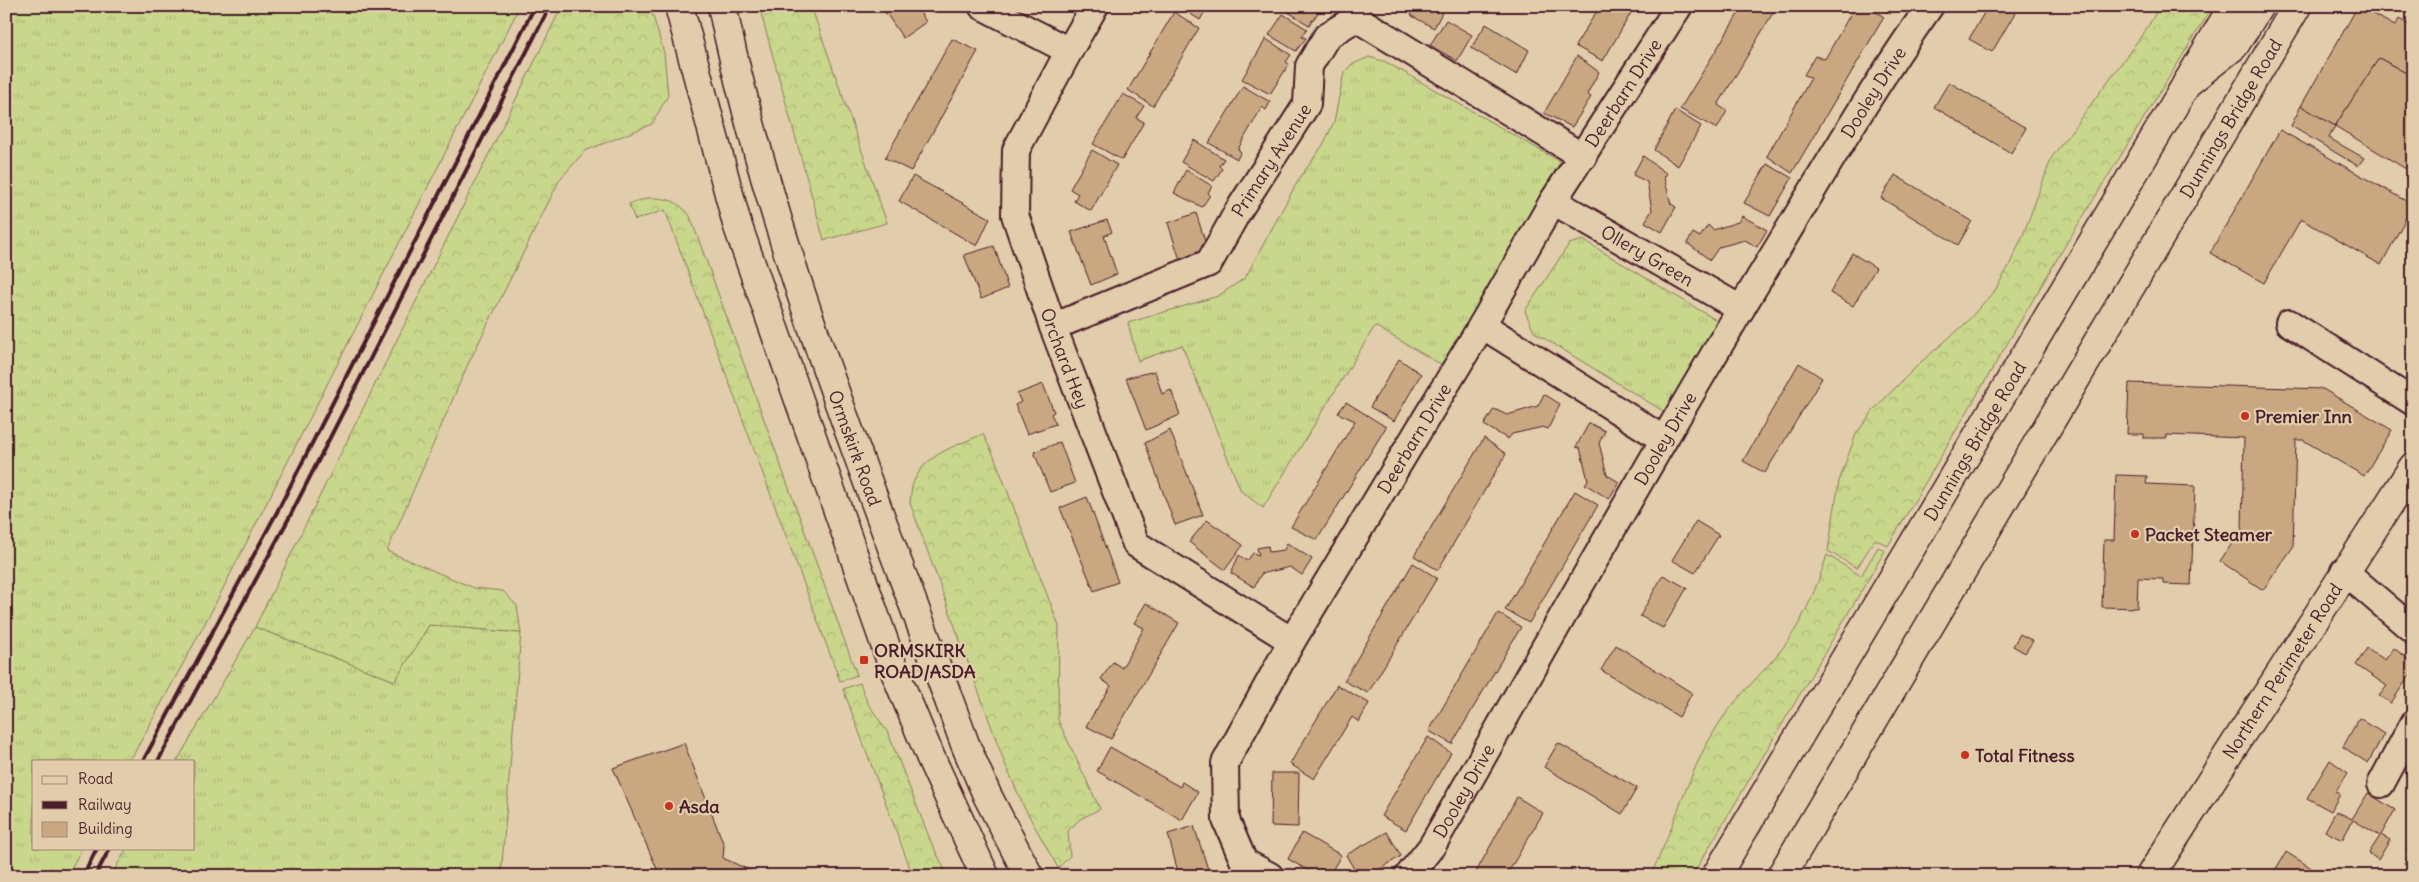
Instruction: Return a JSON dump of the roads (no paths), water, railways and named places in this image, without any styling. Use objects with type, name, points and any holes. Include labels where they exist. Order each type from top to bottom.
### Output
[{"type":"main road","points":[[679,6],[713,139],[737,224],[750,262],[893,667],[930,756],[985,876]]},
{"type":"main road","name":"Ormskirk Road","points":[[722,6],[752,132],[812,326],[965,744],[987,795],[1029,876]]},
{"type":"main road","name":"Dunnings Bridge Road","points":[[1716,876],[2232,6]]},
{"type":"main road","points":[[2186,84],[2234,46],[2258,6]]},
{"type":"main road","name":"Dunnings Bridge Road","points":[[1781,876],[2297,6]]},
{"type":"main road","name":"Northern Perimeter Road","points":[[2150,876],[2344,571],[2413,467]]},
{"type":"street","points":[[982,6],[1069,51]]},
{"type":"street","name":"Orchard Hey","points":[[1095,6],[1016,150],[1014,215],[1053,327],[1136,544],[1292,641]]},
{"type":"street","name":"Deerbarn Drive","points":[[1270,876],[1244,862],[1226,820],[1225,763],[1292,641],[1482,325],[1553,201],[1678,6]]},
{"type":"street","name":"Dooley Drive","points":[[1408,876],[1432,846],[1663,440],[1741,308],[1890,63],[1930,6]]},
{"type":"street","name":"Primary Avenue","points":[[1053,327],[1209,263],[1238,211],[1307,104],[1309,66],[1327,36],[1356,12],[1582,157]]},
{"type":"street","name":"Ollery Green","points":[[1553,201],[1741,308]]},
{"type":"street","points":[[2289,323],[2413,402]]},
{"type":"street","points":[[1482,325],[1663,440]]},
{"type":"street","points":[[2344,571],[2413,630]]},
{"type":"street","points":[[2381,784],[2413,724]]},
{"type":"railway","points":[[144,760],[277,512],[535,6]]},
{"type":"railway","points":[[159,760],[289,518],[550,6]]},
{"type":"railway","points":[[83,876],[96,850]]},
{"type":"railway","points":[[95,876],[109,850]]},
{"type":"place","name":"Premier Inn","points":[[2245,416]]},
{"type":"place","name":"Packet Steamer","points":[[2135,534]]},
{"type":"place","name":"ORMSKIRK ROAD/ASDA","points":[[864,660]]},
{"type":"place","name":"Total Fitness","points":[[1965,755]]},
{"type":"place","name":"Asda","points":[[669,806]]}]
